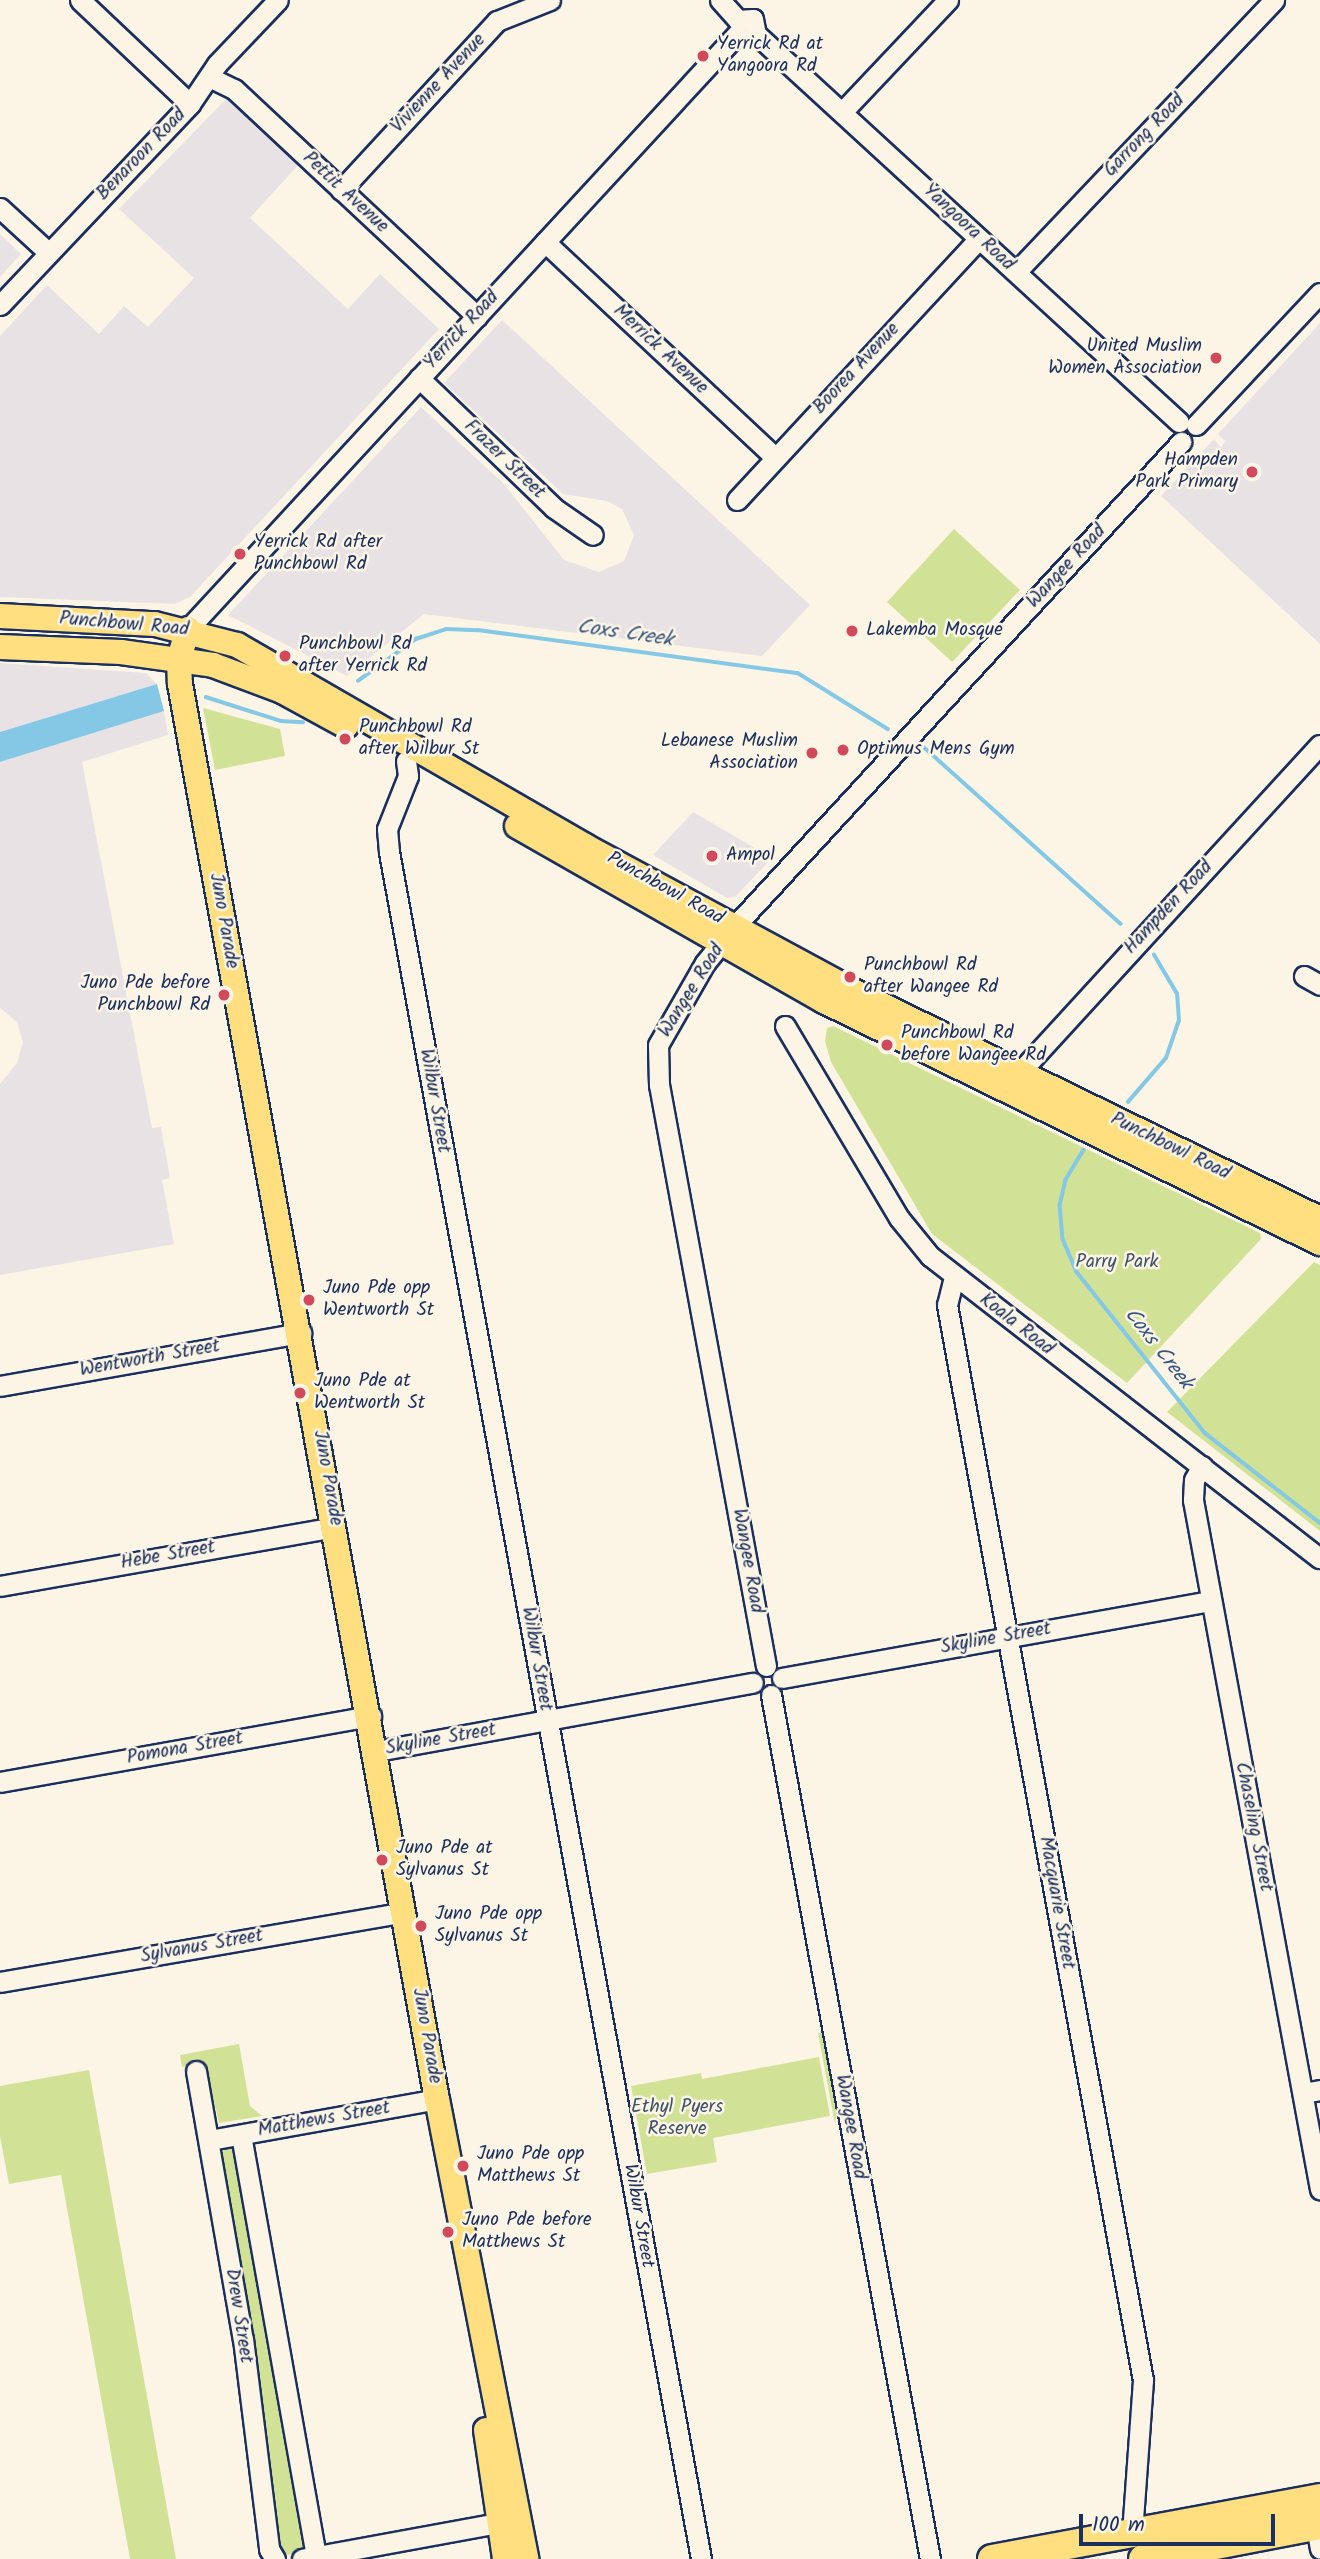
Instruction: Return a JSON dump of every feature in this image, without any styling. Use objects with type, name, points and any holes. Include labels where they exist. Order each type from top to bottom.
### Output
[{"type":"highway","points":[[992,2559],[1320,2498]]},
{"type":"highway","points":[[1143,2559],[1319,2533]]},
{"type":"main road","name":"Punchbowl Road","points":[[0,616],[188,629],[253,652],[727,936],[857,1019],[1320,1243]]},
{"type":"main road","name":"Juno Parade","points":[[188,629],[179,659],[180,684],[377,1751],[437,2099],[526,2559]]},
{"type":"main road","name":"Punchbowl Road","points":[[0,647],[179,659],[237,673],[282,691],[727,936],[1317,1213]]},
{"type":"main road","name":"Juno Parade","points":[[480,2328],[481,2398],[505,2559]]},
{"type":"street","points":[[80,0],[190,104]]},
{"type":"street","name":"Benaroon Road","points":[[0,304],[190,104],[209,77],[278,0]]},
{"type":"street","name":"Vivienne Avenue","points":[[341,190],[497,20],[550,0]]},
{"type":"street","name":"Yangoora Road","points":[[720,0],[744,29],[843,111],[1185,430]]},
{"type":"street","points":[[843,111],[948,0]]},
{"type":"street","name":"Garrong Road","points":[[1016,272],[1275,0]]},
{"type":"street","name":"Yerrick Road","points":[[188,629],[744,29]]},
{"type":"street","name":"Pettit Avenue","points":[[209,77],[234,89],[477,316]]},
{"type":"street","points":[[0,208],[48,252]]},
{"type":"street","name":"Boorea Avenue","points":[[737,500],[979,239]]},
{"type":"street","name":"Merrick Avenue","points":[[545,242],[775,457]]},
{"type":"street","name":"Wangee Road","points":[[930,2559],[773,1679],[656,1067],[664,1033],[727,936],[1185,430],[1320,293]]},
{"type":"street","name":"Frazer Street","points":[[419,378],[554,508],[593,535]]},
{"type":"street","name":"Hampden Road","points":[[1019,1073],[1320,745]]},
{"type":"street","name":"Wilbur Street","points":[[406,761],[408,776],[387,829],[389,852],[701,2559]]},
{"type":"street","name":"Koala Road","points":[[785,1026],[899,1218],[930,1256],[1320,1558]]},
{"type":"street","name":"Macquarie Street","points":[[954,1277],[947,1305],[1143,2380],[1132,2533]]},
{"type":"street","name":"Wentworth Street","points":[[0,1386],[301,1333]]},
{"type":"street","name":"Chaseling Street","points":[[1202,1466],[1194,1480],[1193,1500],[1311,2092],[1320,2189]]},
{"type":"street","name":"Hebe Street","points":[[0,1586],[335,1527]]},
{"type":"street","name":"Skyline Street","points":[[377,1751],[753,1683],[758,1691],[773,1679],[1211,1601]]},
{"type":"street","name":"Pomona Street","points":[[0,1782],[370,1716]]},
{"type":"street","name":"Sylvanus Street","points":[[0,1982],[404,1912]]},
{"type":"street","name":"Drew Street","points":[[196,2071],[243,2339],[269,2549],[275,2559]]},
{"type":"street","name":"Matthews Street","points":[[209,2140],[437,2099]]},
{"type":"street","name":"Drew Street","points":[[241,2135],[309,2558]]},
{"type":"street","points":[[309,2558],[499,2524]]},
{"type":"shaded area","points":[[228,97],[300,163],[250,218],[348,309],[380,274],[439,329],[190,597],[175,604],[0,597],[0,336],[47,285],[99,334],[124,306],[148,327],[194,278],[119,209]]},
{"type":"shaded area","points":[[0,234],[21,254],[0,277]]},
{"type":"shaded area","points":[[502,320],[810,605],[762,656],[424,614],[347,676],[228,615],[421,407],[504,484],[564,560],[599,572],[624,561],[634,535],[622,509],[607,501],[563,494],[444,383]]},
{"type":"shaded area","name":"Hampden Park Primary","points":[[1320,323],[1320,644],[1161,496],[1214,439],[1221,448],[1225,441],[1218,434]]},
{"type":"shaded area","points":[[0,663],[146,673],[157,684],[0,732]]},
{"type":"shaded area","points":[[164,711],[168,735],[82,762],[152,1128],[161,1127],[170,1178],[162,1180],[174,1244],[0,1275],[0,1084],[17,1063],[23,1042],[17,1022],[0,1008],[0,762]]},
{"type":"shaded area","name":"Ampol","points":[[693,812],[772,858],[735,897],[727,898],[653,855]]},
{"type":"green space","points":[[954,529],[1020,590],[952,662],[887,602]]},
{"type":"green space","points":[[203,708],[280,729],[285,756],[215,770]]},
{"type":"green space","name":"Parry Park","points":[[833,1026],[1260,1233],[1261,1239],[1127,1383],[932,1234],[831,1062],[825,1041],[827,1028]]},
{"type":"green space","points":[[1314,1262],[1320,1265],[1320,1531],[1167,1412]]},
{"type":"green space","points":[[818,2033],[823,2033],[839,2099],[835,2124]]},
{"type":"green space","points":[[239,2044],[250,2106],[262,2116],[219,2123],[205,2062],[182,2067],[180,2055]]},
{"type":"green space","name":"Ethyl Pyers Reserve","points":[[819,2057],[830,2116],[713,2138],[717,2162],[647,2174],[631,2086],[701,2073],[702,2079]]},
{"type":"green space","points":[[89,2070],[176,2559],[130,2559],[61,2175],[9,2184],[0,2136],[0,2086]]},
{"type":"green space","points":[[230,2146],[236,2148],[308,2547],[302,2553],[286,2555],[278,2547],[220,2154]]},
{"type":"water","points":[[157,684],[164,711],[0,762],[0,732]]},
{"type":"waterway","name":"Coxs Creek","points":[[358,681],[416,639],[446,629],[478,630],[798,673],[888,729]]},
{"type":"waterway","name":"Coxs Creek","points":[[206,697],[281,721],[303,722]]},
{"type":"waterway","name":"Coxs Creek","points":[[925,748],[1121,924]]},
{"type":"waterway","name":"Coxs Creek","points":[[1128,1102],[1166,1058],[1179,1021],[1177,994],[1154,955]]},
{"type":"waterway","name":"Coxs Creek","points":[[1084,1150],[1066,1180],[1060,1205],[1063,1239],[1077,1272],[1205,1433],[1320,1523]]},
{"type":"place","name":"Yerrick Rd at Yangoora Rd","points":[[703,56]]},
{"type":"place","name":"United Muslim Women Association","points":[[1216,358]]},
{"type":"place","name":"Hampden Park Primary","points":[[1252,472]]},
{"type":"place","name":"Yerrick Rd after Punchbowl Rd","points":[[240,554]]},
{"type":"place","name":"Lakemba Mosque","points":[[852,631]]},
{"type":"place","name":"Punchbowl Rd after Yerrick Rd","points":[[285,656]]},
{"type":"place","name":"Punchbowl Rd after Wilbur St","points":[[345,739]]},
{"type":"place","name":"Optimus Mens Gym","points":[[843,750]]},
{"type":"place","name":"Lebanese Muslim Association","points":[[812,753]]},
{"type":"place","name":"Ampol","points":[[712,856]]},
{"type":"place","name":"Punchbowl Rd after Wangee Rd","points":[[850,977]]},
{"type":"place","name":"Juno Pde before Punchbowl Rd","points":[[224,995]]},
{"type":"place","name":"Punchbowl Rd before Wangee Rd","points":[[887,1045]]},
{"type":"place","name":"Juno Pde opp Wentworth St","points":[[309,1300]]},
{"type":"place","name":"Juno Pde at Wentworth St","points":[[300,1393]]},
{"type":"place","name":"Juno Pde at Sylvanus St","points":[[382,1860]]},
{"type":"place","name":"Juno Pde opp Sylvanus St","points":[[421,1926]]},
{"type":"place","name":"Juno Pde opp Matthews St","points":[[463,2166]]},
{"type":"place","name":"Juno Pde before Matthews St","points":[[448,2232]]}]
